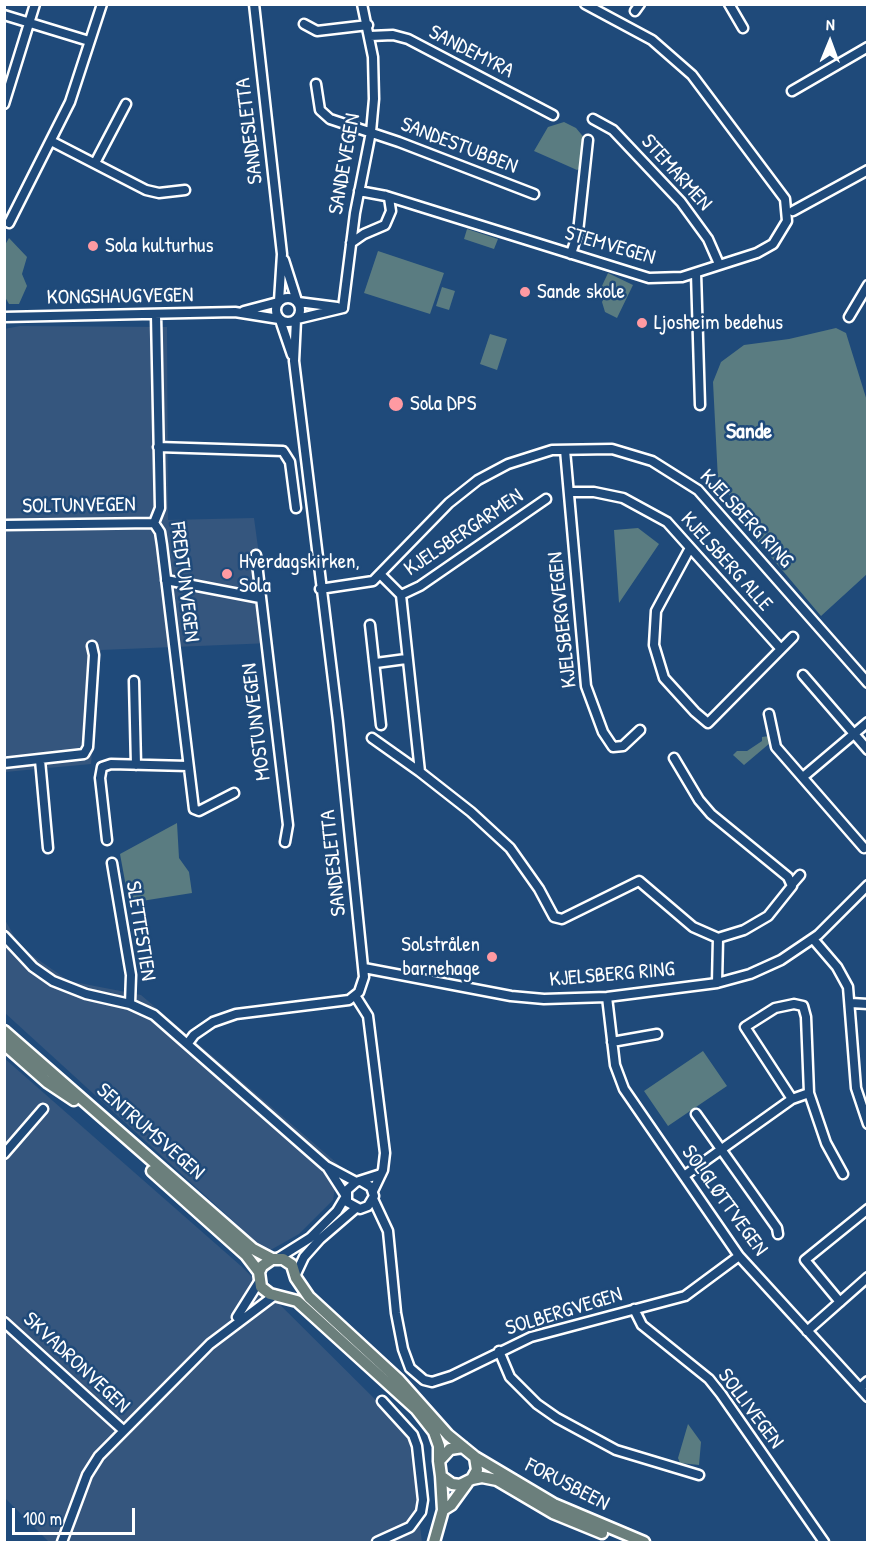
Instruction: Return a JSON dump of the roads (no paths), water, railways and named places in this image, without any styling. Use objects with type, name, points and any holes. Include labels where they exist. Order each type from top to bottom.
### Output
[{"type":"main road","name":"SENTRUMSVEGEN","points":[[4,1031],[253,1250],[292,1265],[309,1297],[399,1380],[448,1435],[463,1447]]},
{"type":"main road","name":"SENTRUMSVEGEN","points":[[4,1044],[47,1082],[66,1093],[246,1255],[265,1291],[308,1310],[416,1409],[434,1432],[439,1446],[439,1461]]},
{"type":"main road","points":[[259,1277],[262,1266],[275,1258]]},
{"type":"main road","points":[[278,1295],[291,1289],[296,1276]]},
{"type":"main road","points":[[434,1542],[443,1510],[439,1461],[450,1449],[463,1447],[475,1457],[477,1470],[451,1505],[443,1510]]},
{"type":"main road","name":"FORUSBEEN","points":[[475,1457],[554,1504],[644,1542]]},
{"type":"main road","points":[[441,1476],[452,1484],[469,1481]]},
{"type":"main road","name":"FORUSBEEN","points":[[469,1481],[482,1477],[497,1480],[571,1521],[609,1536],[639,1542]]},
{"type":"street","points":[[4,104],[35,4]]},
{"type":"street","points":[[9,223],[70,102],[102,4]]},
{"type":"street","name":"SANDESLETTA","points":[[254,4],[282,254],[300,312],[296,319],[294,361],[364,968],[362,985],[356,997]]},
{"type":"street","name":"SANDEVEGEN","points":[[344,308],[351,243],[371,132],[374,99],[370,36],[362,4]]},
{"type":"street","name":"STEMVEGEN","points":[[359,191],[386,196],[649,278],[682,277],[757,253],[774,244],[787,221],[784,199],[692,75],[652,40],[585,4]]},
{"type":"street","points":[[729,4],[743,28]]},
{"type":"street","points":[[4,15],[89,41]]},
{"type":"street","points":[[304,24],[317,31],[368,25]]},
{"type":"street","name":"SANDEMYRA","points":[[370,36],[393,35],[408,39],[553,115]]},
{"type":"street","points":[[792,91],[867,47]]},
{"type":"street","name":"SANDESTUBBEN","points":[[316,84],[320,110],[324,115],[534,194]]},
{"type":"street","points":[[95,163],[126,104]]},
{"type":"street","name":"STEMARMEN","points":[[593,119],[613,130],[681,202],[708,239],[719,264]]},
{"type":"street","points":[[571,254],[578,232],[588,140]]},
{"type":"street","points":[[51,141],[146,190],[159,193],[185,190]]},
{"type":"street","points":[[793,211],[867,170]]},
{"type":"street","points":[[351,243],[364,234],[385,225],[390,211],[389,198],[386,196]]},
{"type":"street","name":"SANDESLETTA","points":[[282,254],[278,302],[275,309],[294,361]]},
{"type":"street","points":[[696,273],[700,405]]},
{"type":"street","points":[[849,317],[867,285]]},
{"type":"street","points":[[278,302],[290,298],[297,302],[344,308]]},
{"type":"street","name":"KONGSHAUGVEGEN","points":[[4,317],[235,312],[278,302]]},
{"type":"street","points":[[280,320],[288,323],[344,308]]},
{"type":"street","name":"KONGSHAUGVEGEN","points":[[235,312],[280,320]]},
{"type":"street","name":"FREDTUNVEGEN","points":[[156,315],[160,508],[154,523],[160,532],[188,766],[196,811],[234,794]]},
{"type":"street","points":[[158,447],[283,451],[290,462],[296,508]]},
{"type":"street","name":"KJELSBERG RING","points":[[320,589],[369,583],[381,575],[449,503],[478,480],[523,458],[590,448],[628,452],[668,468],[698,490],[867,683]]},
{"type":"street","name":"KJELSBERGVEGEN","points":[[565,450],[586,686],[603,732],[613,747],[623,746],[640,730]]},
{"type":"street","name":"KJELSBERG ALLE","points":[[570,492],[608,494],[642,507],[667,522],[780,648]]},
{"type":"street","name":"KJELSBERGARMEN","points":[[401,595],[420,586],[546,499]]},
{"type":"street","name":"SOLTUNVEGEN","points":[[4,525],[154,523]]},
{"type":"street","points":[[690,548],[656,611],[654,645],[657,662],[670,686],[708,723],[793,637]]},
{"type":"street","name":"MOSTUNVEGEN","points":[[256,555],[288,825],[285,842]]},
{"type":"street","points":[[381,575],[401,595],[406,659],[420,772]]},
{"type":"street","points":[[166,580],[260,598]]},
{"type":"street","points":[[370,625],[376,663],[381,725]]},
{"type":"street","points":[[4,763],[84,754],[88,747],[94,655],[92,646]]},
{"type":"street","points":[[376,663],[406,659]]},
{"type":"street","points":[[803,675],[867,750]]},
{"type":"street","points":[[134,681],[136,765]]},
{"type":"street","points":[[769,714],[776,747],[864,848]]},
{"type":"street","points":[[803,777],[867,722]]},
{"type":"street","points":[[372,738],[471,812],[510,848],[558,920],[639,881],[693,927],[718,938],[744,930],[768,916],[800,875]]},
{"type":"street","points":[[674,758],[699,800],[711,814],[793,883]]},
{"type":"street","points":[[40,760],[48,848]]},
{"type":"street","points":[[107,840],[100,778],[102,767],[111,764],[188,766]]},
{"type":"street","name":"SLETTESTIEN","points":[[112,863],[131,975],[130,1004]]},
{"type":"street","name":"KJELSBERG RING","points":[[364,968],[527,998],[607,997],[717,983],[766,968],[813,939],[867,885]]},
{"type":"street","points":[[4,936],[33,967],[53,981],[86,994],[130,1004],[154,1015],[326,1166],[346,1196],[360,1208],[382,1215]]},
{"type":"street","points":[[717,983],[718,938]]},
{"type":"street","points":[[813,939],[844,976],[851,1003],[856,1088],[867,1124]]},
{"type":"street","points":[[188,1043],[202,1028],[225,1017],[343,1002],[356,997],[368,1016],[385,1153],[381,1174],[373,1195],[320,1239],[304,1257],[296,1276]]},
{"type":"street","name":"SOLGLØTTVEGEN","points":[[607,997],[615,1065],[624,1089],[739,1256],[867,1397]]},
{"type":"street","points":[[851,1003],[867,1004]]},
{"type":"street","points":[[792,1099],[745,1027],[775,1008],[795,1004],[805,1008],[809,1093],[826,1143],[843,1174]]},
{"type":"street","points":[[612,1042],[657,1034]]},
{"type":"street","points":[[684,1176],[792,1099],[809,1093]]},
{"type":"street","points":[[4,1154],[43,1109]]},
{"type":"street","points":[[696,1114],[777,1228],[777,1234]]},
{"type":"street","points":[[326,1166],[368,1184],[373,1195]]},
{"type":"street","points":[[275,1258],[310,1238],[337,1211],[351,1185],[381,1174]]},
{"type":"street","name":"SOLBERGVEGEN","points":[[373,1195],[388,1232],[396,1313],[410,1368],[424,1380],[438,1381],[531,1337],[692,1293],[739,1256]]},
{"type":"street","points":[[840,1302],[805,1260],[867,1209]]},
{"type":"street","points":[[227,1329],[245,1306],[259,1277]]},
{"type":"street","points":[[807,1331],[867,1277]]},
{"type":"street","points":[[62,1542],[92,1464],[166,1385],[227,1329],[278,1295]]},
{"type":"street","name":"SOLLIVEGEN","points":[[634,1309],[642,1325],[709,1379],[824,1542]]},
{"type":"street","name":"SKVADRONVEGEN","points":[[4,1322],[123,1430]]},
{"type":"street","points":[[499,1351],[510,1377],[537,1404],[557,1418],[616,1450],[699,1474]]},
{"type":"street","points":[[860,1388],[867,1381]]},
{"type":"street","points":[[377,1542],[406,1530],[417,1519],[423,1500],[417,1446],[403,1422],[382,1401]]},
{"type":"place","name":"Sola kulturhus","points":[[93,246]]},
{"type":"place","name":"Sande skole","points":[[525,292]]},
{"type":"place","name":"Ljosheim bedehus","points":[[642,323]]},
{"type":"place","name":"Sola DPS","points":[[396,404]]},
{"type":"place","name":"Hverdagskirken, Sola","points":[[227,574]]},
{"type":"place","name":"Solstrålen barnehage","points":[[492,957]]},
{"type":"district","name":"Sande","points":[[749,432]]}]
